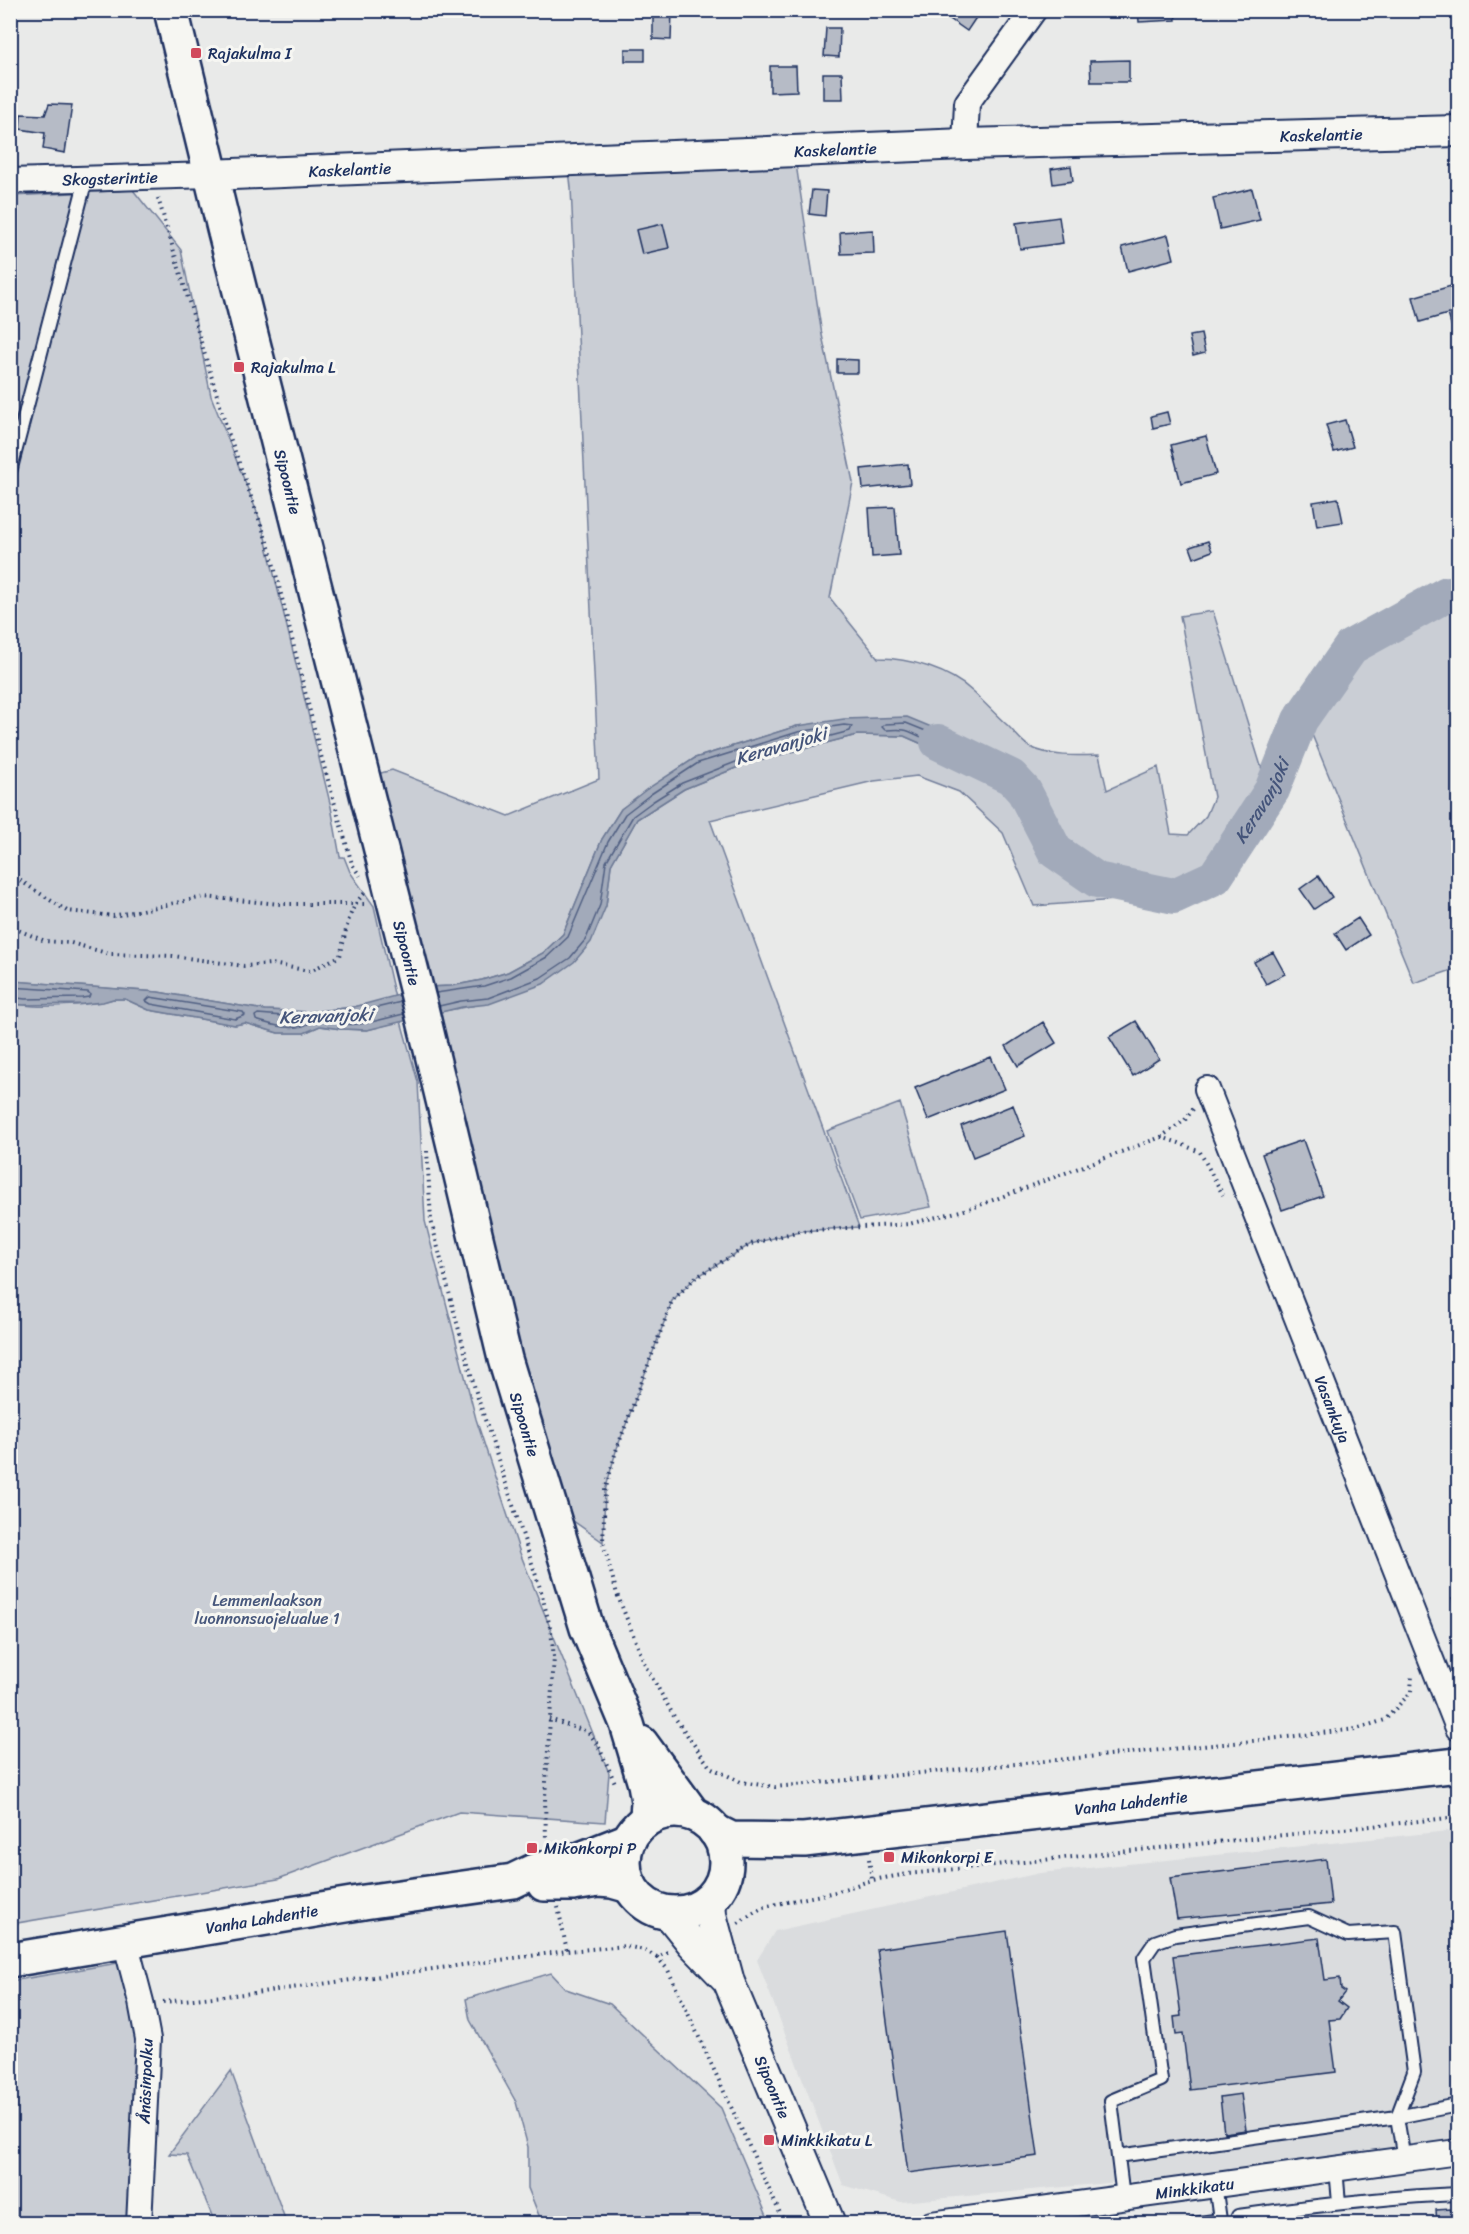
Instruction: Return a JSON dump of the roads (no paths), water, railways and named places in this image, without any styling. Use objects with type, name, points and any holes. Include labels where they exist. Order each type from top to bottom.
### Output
[{"type":"main road","name":"Sipoontie","points":[[171,10],[210,175],[435,1066],[505,1359],[587,1628],[627,1724],[645,1784],[648,1802],[638,1829]]},
{"type":"main road","name":"Sipoontie","points":[[627,1724],[704,1823]]},
{"type":"main road","name":"Vanha Lahdentie","points":[[704,1823],[731,1839],[804,1840],[1458,1765]]},
{"type":"main road","points":[[681,1811],[704,1823],[722,1842],[726,1860],[717,1888],[702,1905],[686,1912],[668,1913],[651,1907],[637,1896],[630,1886],[623,1864],[638,1829],[664,1812],[681,1811]]},
{"type":"main road","name":"Vanha Lahdentie","points":[[10,1959],[513,1881],[534,1871],[578,1860],[638,1829]]},
{"type":"main road","name":"Vanha Lahdentie","points":[[717,1888],[804,1840]]},
{"type":"main road","name":"Vanha Lahdentie","points":[[513,1881],[537,1885],[573,1884],[599,1880],[630,1886]]},
{"type":"street","points":[[965,144],[967,103],[1034,10]]},
{"type":"street","name":"Kaskelantie","points":[[210,175],[965,144],[1458,131]]},
{"type":"street","name":"Skogsterintie","points":[[10,181],[210,175]]},
{"type":"street","name":"Vasankuja","points":[[1207,1089],[1458,1728]]},
{"type":"street","points":[[704,1938],[717,1888]]},
{"type":"street","name":"Sipoontie","points":[[668,1913],[704,1938],[729,1982],[830,2223]]},
{"type":"street","name":"Ånäsinpolku","points":[[125,1941],[148,2039],[139,2223]]},
{"type":"street","name":"Minkkikatu","points":[[931,2223],[998,2219],[1123,2197],[1458,2152]]},
{"type":"lane","points":[[10,472],[86,178]]},
{"type":"lane","points":[[1123,2197],[1111,2101],[1161,2080],[1144,1958],[1155,1942],[1175,1935],[1309,1917],[1348,1935],[1395,1932],[1414,2072],[1397,2118],[1404,2159]]},
{"type":"lane","points":[[1118,2156],[1397,2118],[1458,2105]]},
{"type":"lane","points":[[1336,2168],[1339,2203]]},
{"type":"lane","points":[[1194,2223],[1220,2222],[1215,2184]]},
{"type":"lane","points":[[1238,2216],[1339,2203],[1458,2193]]},
{"type":"water","points":[[907,717],[987,750],[982,770],[960,766],[938,751],[904,736],[857,735],[748,763],[684,789],[637,819],[611,865],[606,906],[591,942],[574,962],[543,984],[489,1004],[462,1007],[367,1030],[320,1026],[304,1033],[278,1033],[245,1023],[235,1025],[149,1010],[125,999],[83,1004],[11,1004],[11,981],[13,981],[158,992],[265,1010],[311,1012],[354,1007],[428,987],[451,986],[508,972],[543,953],[563,934],[602,839],[621,809],[695,758],[797,726],[844,719]]},
{"type":"waterway","name":"Keravanjoki","points":[[938,742],[1011,777],[1024,791],[1055,851],[1097,880],[1174,896],[1215,877],[1272,790],[1300,720],[1351,647],[1447,594],[1458,594]]},
{"type":"place","name":"Rajakulma I","points":[[196,53]]},
{"type":"place","name":"Rajakulma L","points":[[239,367]]},
{"type":"place","name":"Mikonkorpi P","points":[[532,1848]]},
{"type":"place","name":"Mikonkorpi E","points":[[889,1857]]},
{"type":"place","name":"Minkkikatu L","points":[[769,2140]]},
{"type":"park label","name":"Lemmenlaakson luonnonsuojelualue 1","points":[[267,1609]]}]
